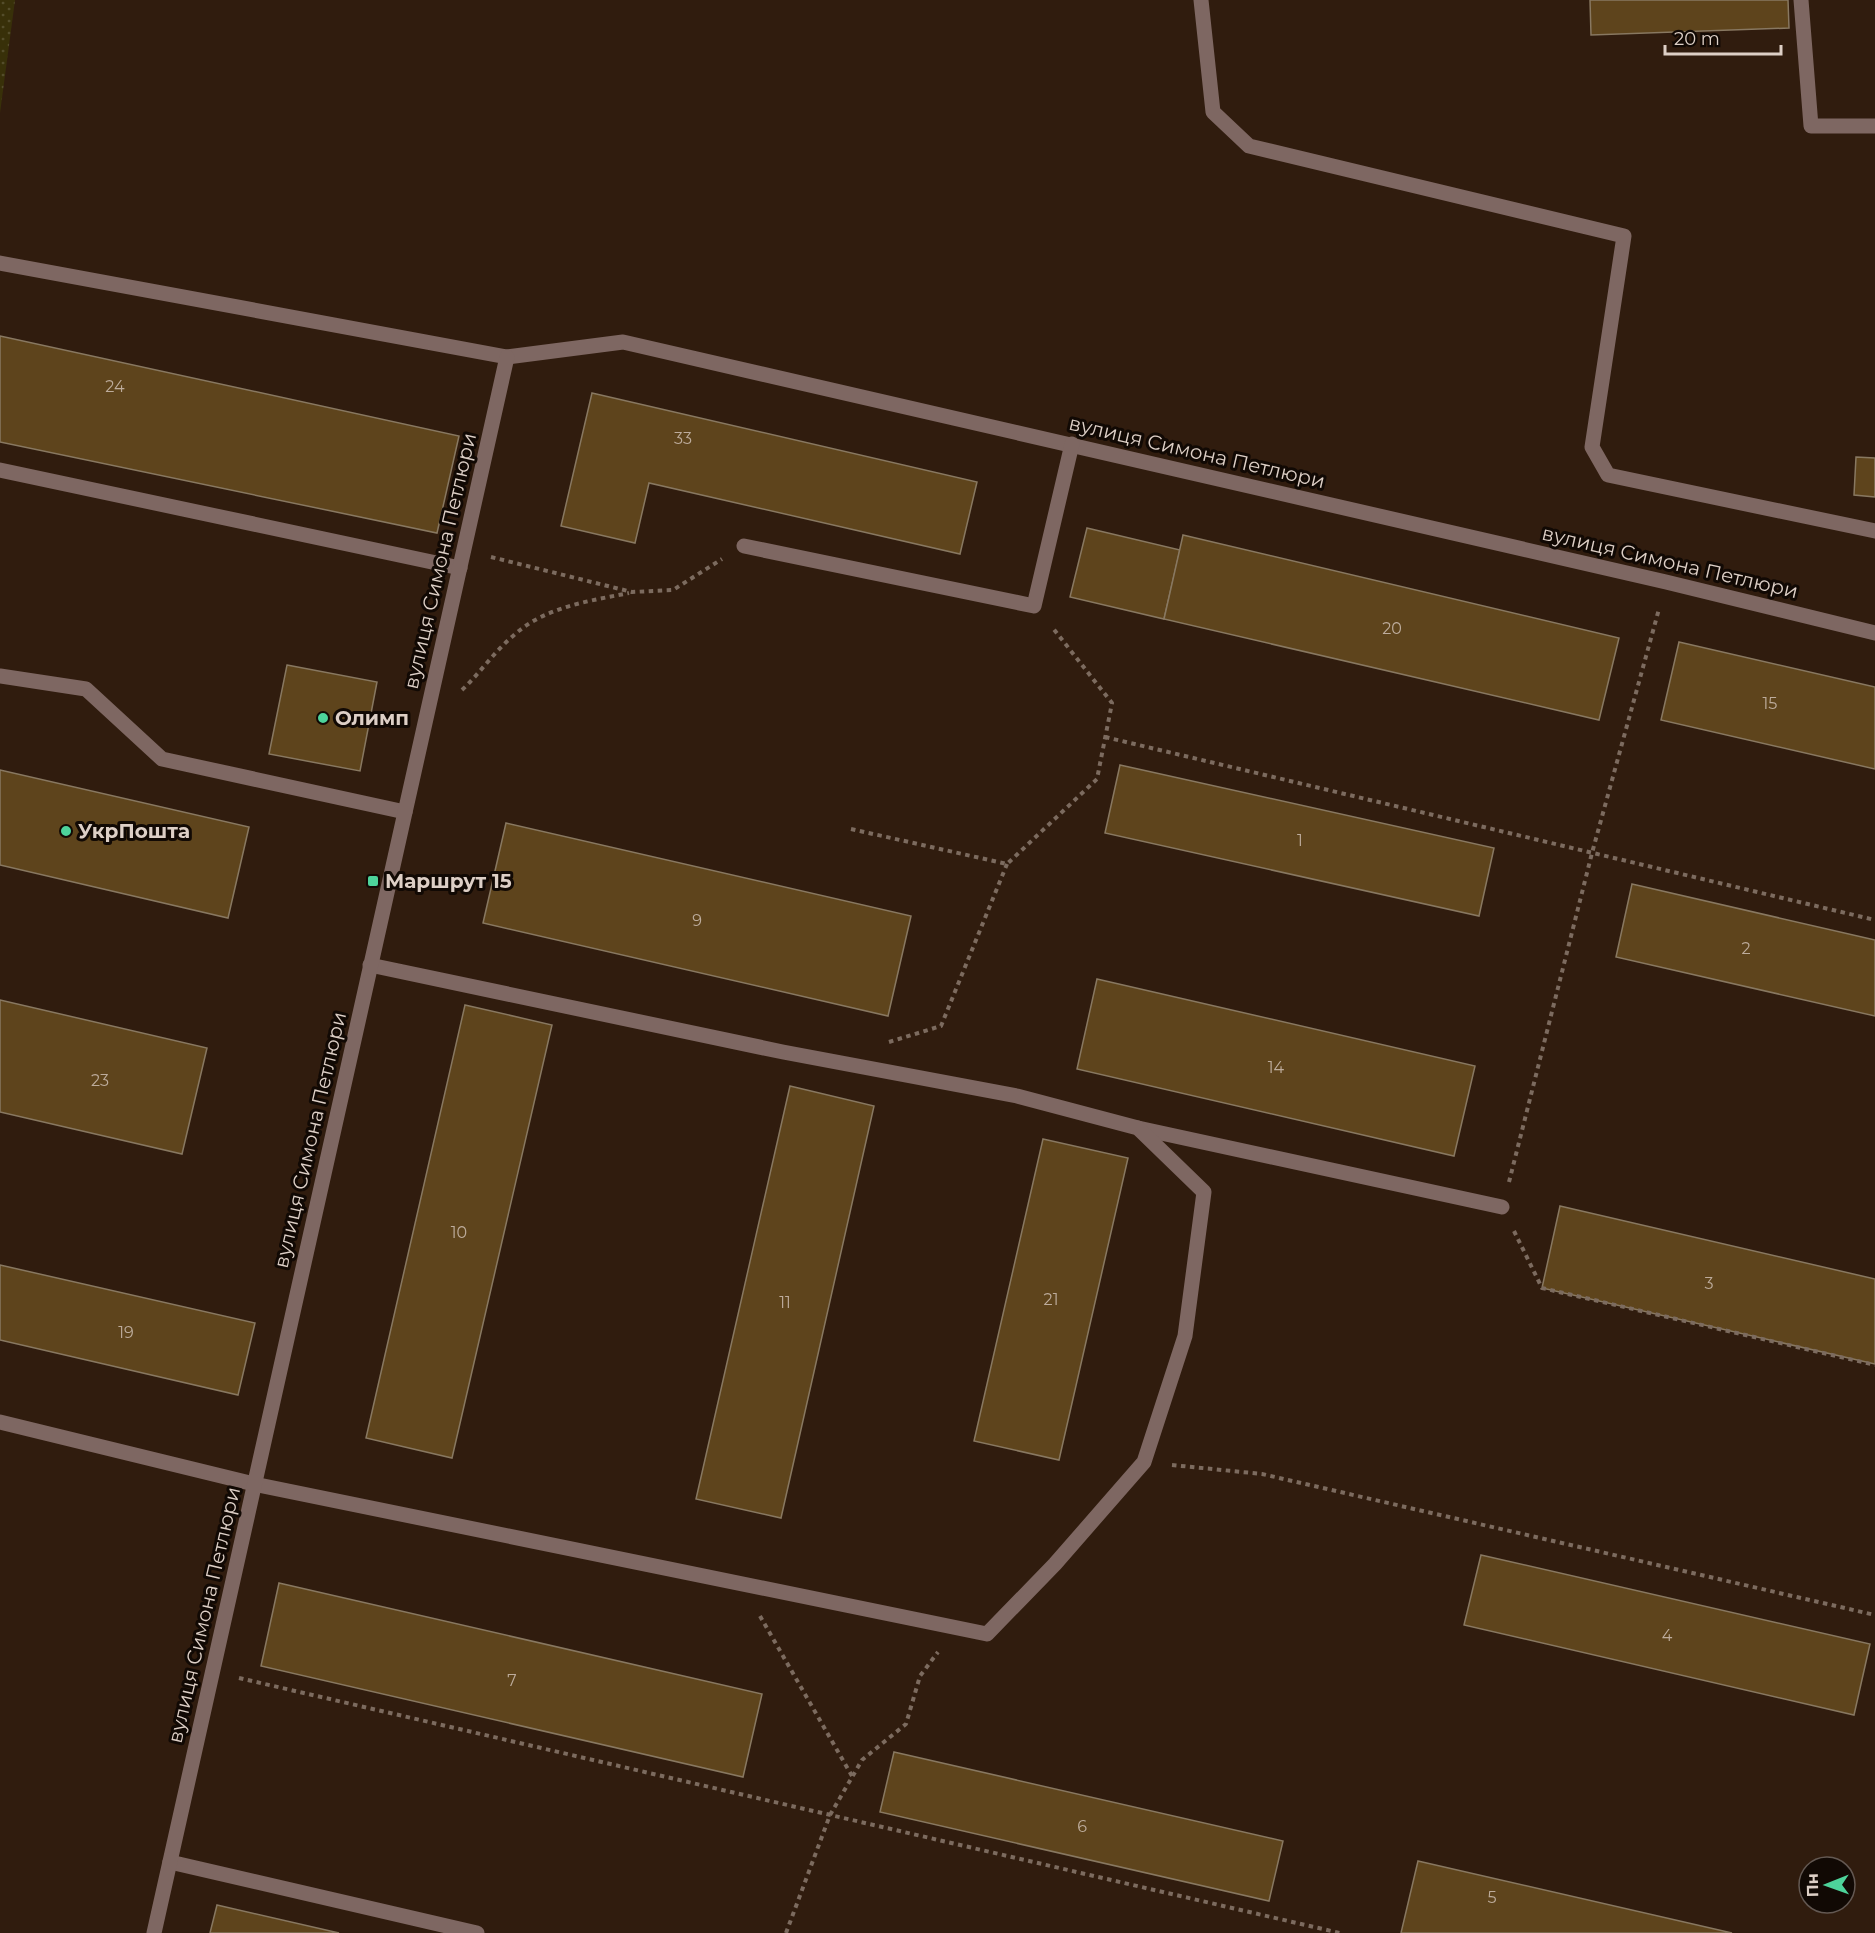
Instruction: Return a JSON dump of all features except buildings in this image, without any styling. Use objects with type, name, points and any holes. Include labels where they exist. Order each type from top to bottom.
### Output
[{"type":"street","points":[[1201,0],[1213,112],[1249,146],[1624,236],[1592,447],[1608,475],[1875,531]]},
{"type":"street","points":[[1801,0],[1810,126],[1875,126]]},
{"type":"street","name":"вулиця Симона Петлюри","points":[[0,263],[507,357],[624,342],[1666,582],[1875,633]]},
{"type":"street","name":"вулиця Симона Петлюри","points":[[154,1933],[507,357]]},
{"type":"street","points":[[744,546],[1035,606],[1072,444]]},
{"type":"street","points":[[0,470],[460,568]]},
{"type":"street","points":[[0,676],[86,689],[162,759],[405,812]]},
{"type":"street","points":[[370,965],[783,1052],[1017,1096],[1138,1128],[1502,1208]]},
{"type":"street","points":[[0,1422],[254,1484],[987,1634],[1055,1564],[1144,1462],[1185,1336],[1204,1192],[1138,1128]]},
{"type":"street","points":[[170,1862],[477,1933]]},
{"type":"path","points":[[426,715],[463,689],[513,635],[542,616],[571,605],[632,592],[673,591],[744,546]]},
{"type":"path","points":[[464,550],[570,579],[632,592]]},
{"type":"path","points":[[1666,582],[1592,853],[1502,1208],[1542,1288],[1875,1365]]},
{"type":"path","points":[[885,1044],[941,1026],[1007,864],[1097,779],[1112,703],[1035,606]]},
{"type":"path","points":[[1105,736],[1875,920]]},
{"type":"path","points":[[851,829],[1007,864]]},
{"type":"path","points":[[1144,1462],[1262,1474],[1875,1615]]},
{"type":"path","points":[[742,1584],[853,1777]]},
{"type":"path","points":[[786,1933],[830,1815],[862,1760],[906,1724],[921,1676],[956,1628]]},
{"type":"path","points":[[212,1671],[1340,1933]]},
{"type":"shaded area","points":[[0,0],[15,0],[0,113]]},
{"type":"place","name":"Олимп","points":[[323,718]]},
{"type":"place","name":"УкрПошта","points":[[66,831]]},
{"type":"place","name":"Маршрут 15","points":[[373,881]]}]
